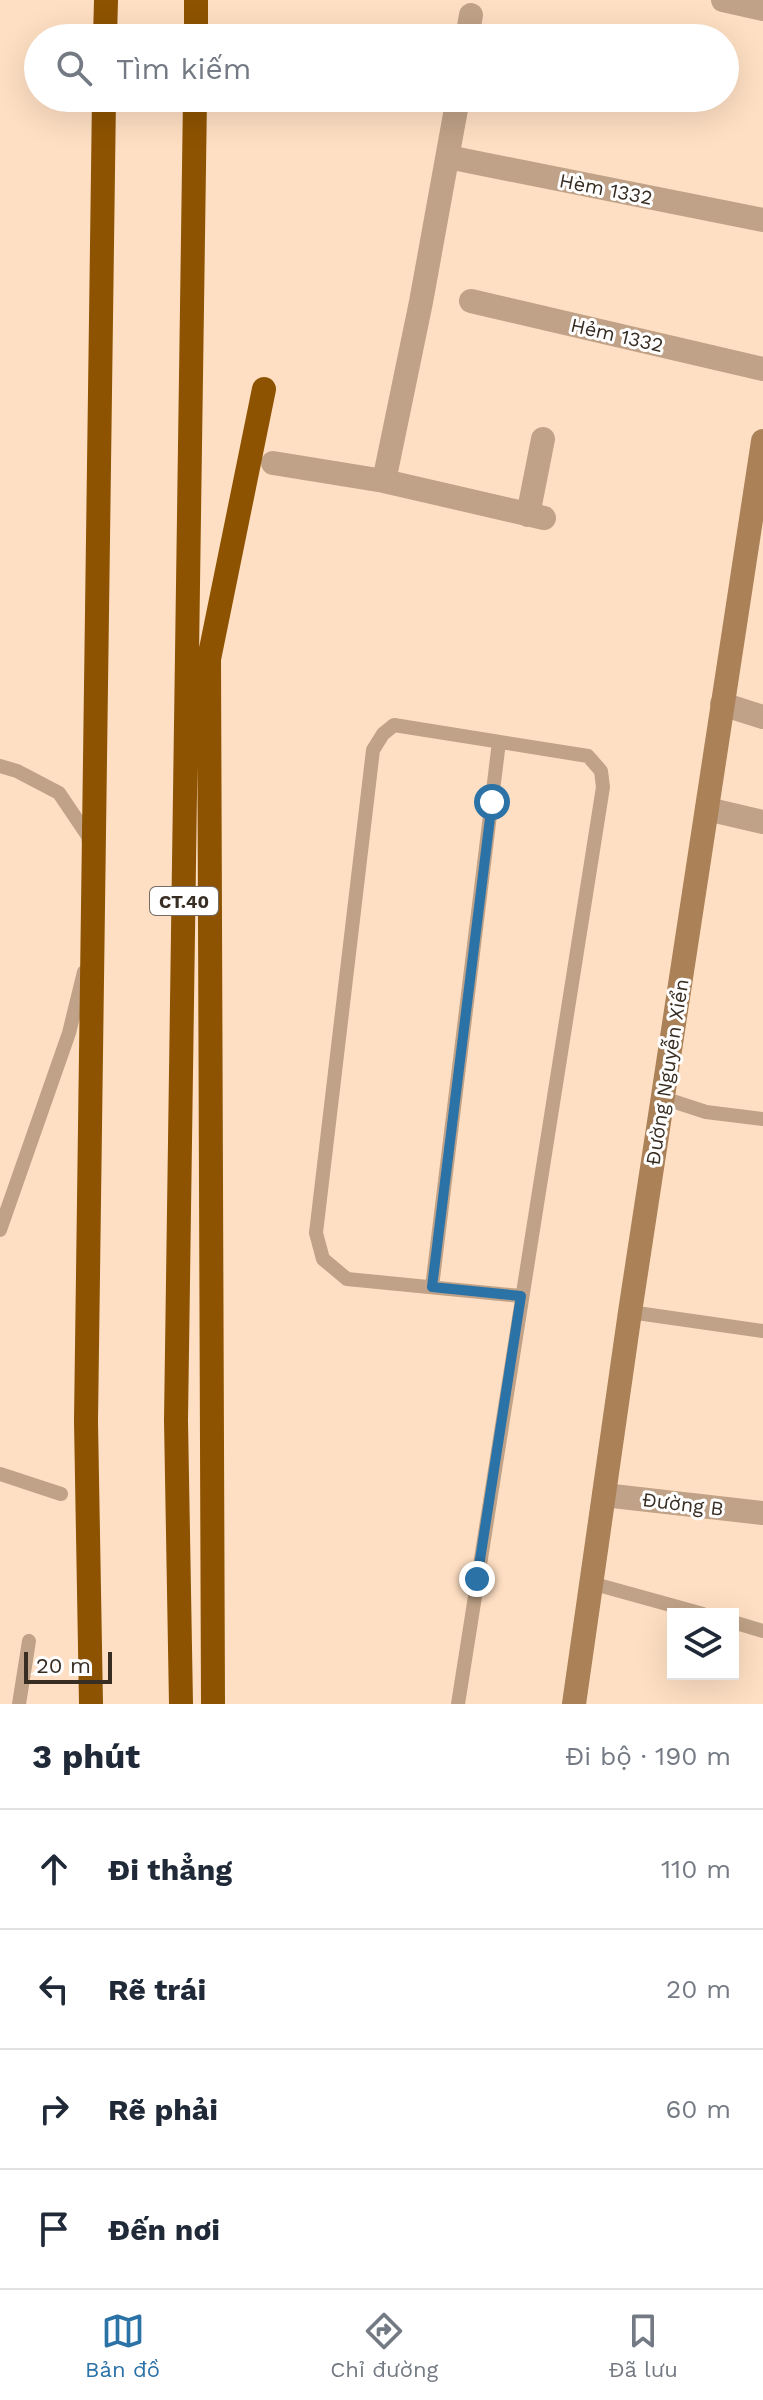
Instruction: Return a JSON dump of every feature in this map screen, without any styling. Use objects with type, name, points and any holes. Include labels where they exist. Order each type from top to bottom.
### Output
[{"type":"highway","points":[[105,24],[106,0]]},
{"type":"highway","points":[[196,0],[196,24]]},
{"type":"highway","points":[[91,1704],[86,1421],[104,112]]},
{"type":"highway","name":"CT.40","points":[[181,1704],[176,1420],[195,112]]},
{"type":"highway","points":[[213,1704],[209,659],[264,389]]},
{"type":"main road","name":"Đường Nguyễn Xiển","points":[[574,1704],[630,1312],[763,441]]},
{"type":"street","points":[[723,0],[763,9]]},
{"type":"street","points":[[384,481],[456,112]]},
{"type":"street","name":"Hèm 1332","points":[[448,157],[763,220]]},
{"type":"street","name":"Hẻm 1332","points":[[471,301],[763,369]]},
{"type":"street","points":[[273,463],[384,481],[536,516],[543,439]]},
{"type":"street","points":[[722,704],[763,717]]},
{"type":"street","points":[[707,809],[763,822]]},
{"type":"street","name":"Đường B","points":[[604,1495],[763,1513]]},
{"type":"lane","points":[[458,1704],[603,787],[601,771],[588,756],[394,725],[383,734],[373,750],[316,1233],[323,1259],[347,1279],[521,1296]]},
{"type":"lane","points":[[432,1287],[499,742]]},
{"type":"lane","points":[[0,766],[17,771],[59,793],[88,836],[93,879],[90,946],[69,1033],[0,1230]]},
{"type":"lane","points":[[663,1098],[706,1112],[763,1119]]},
{"type":"lane","points":[[630,1312],[763,1331]]},
{"type":"lane","points":[[0,1474],[61,1494]]},
{"type":"lane","points":[[591,1583],[681,1608]]},
{"type":"lane","points":[[739,1624],[763,1631]]},
{"type":"lane","points":[[19,1704],[29,1641]]},
{"type":"route","points":[[477,1579],[521,1296],[432,1287],[492,802]]}]
